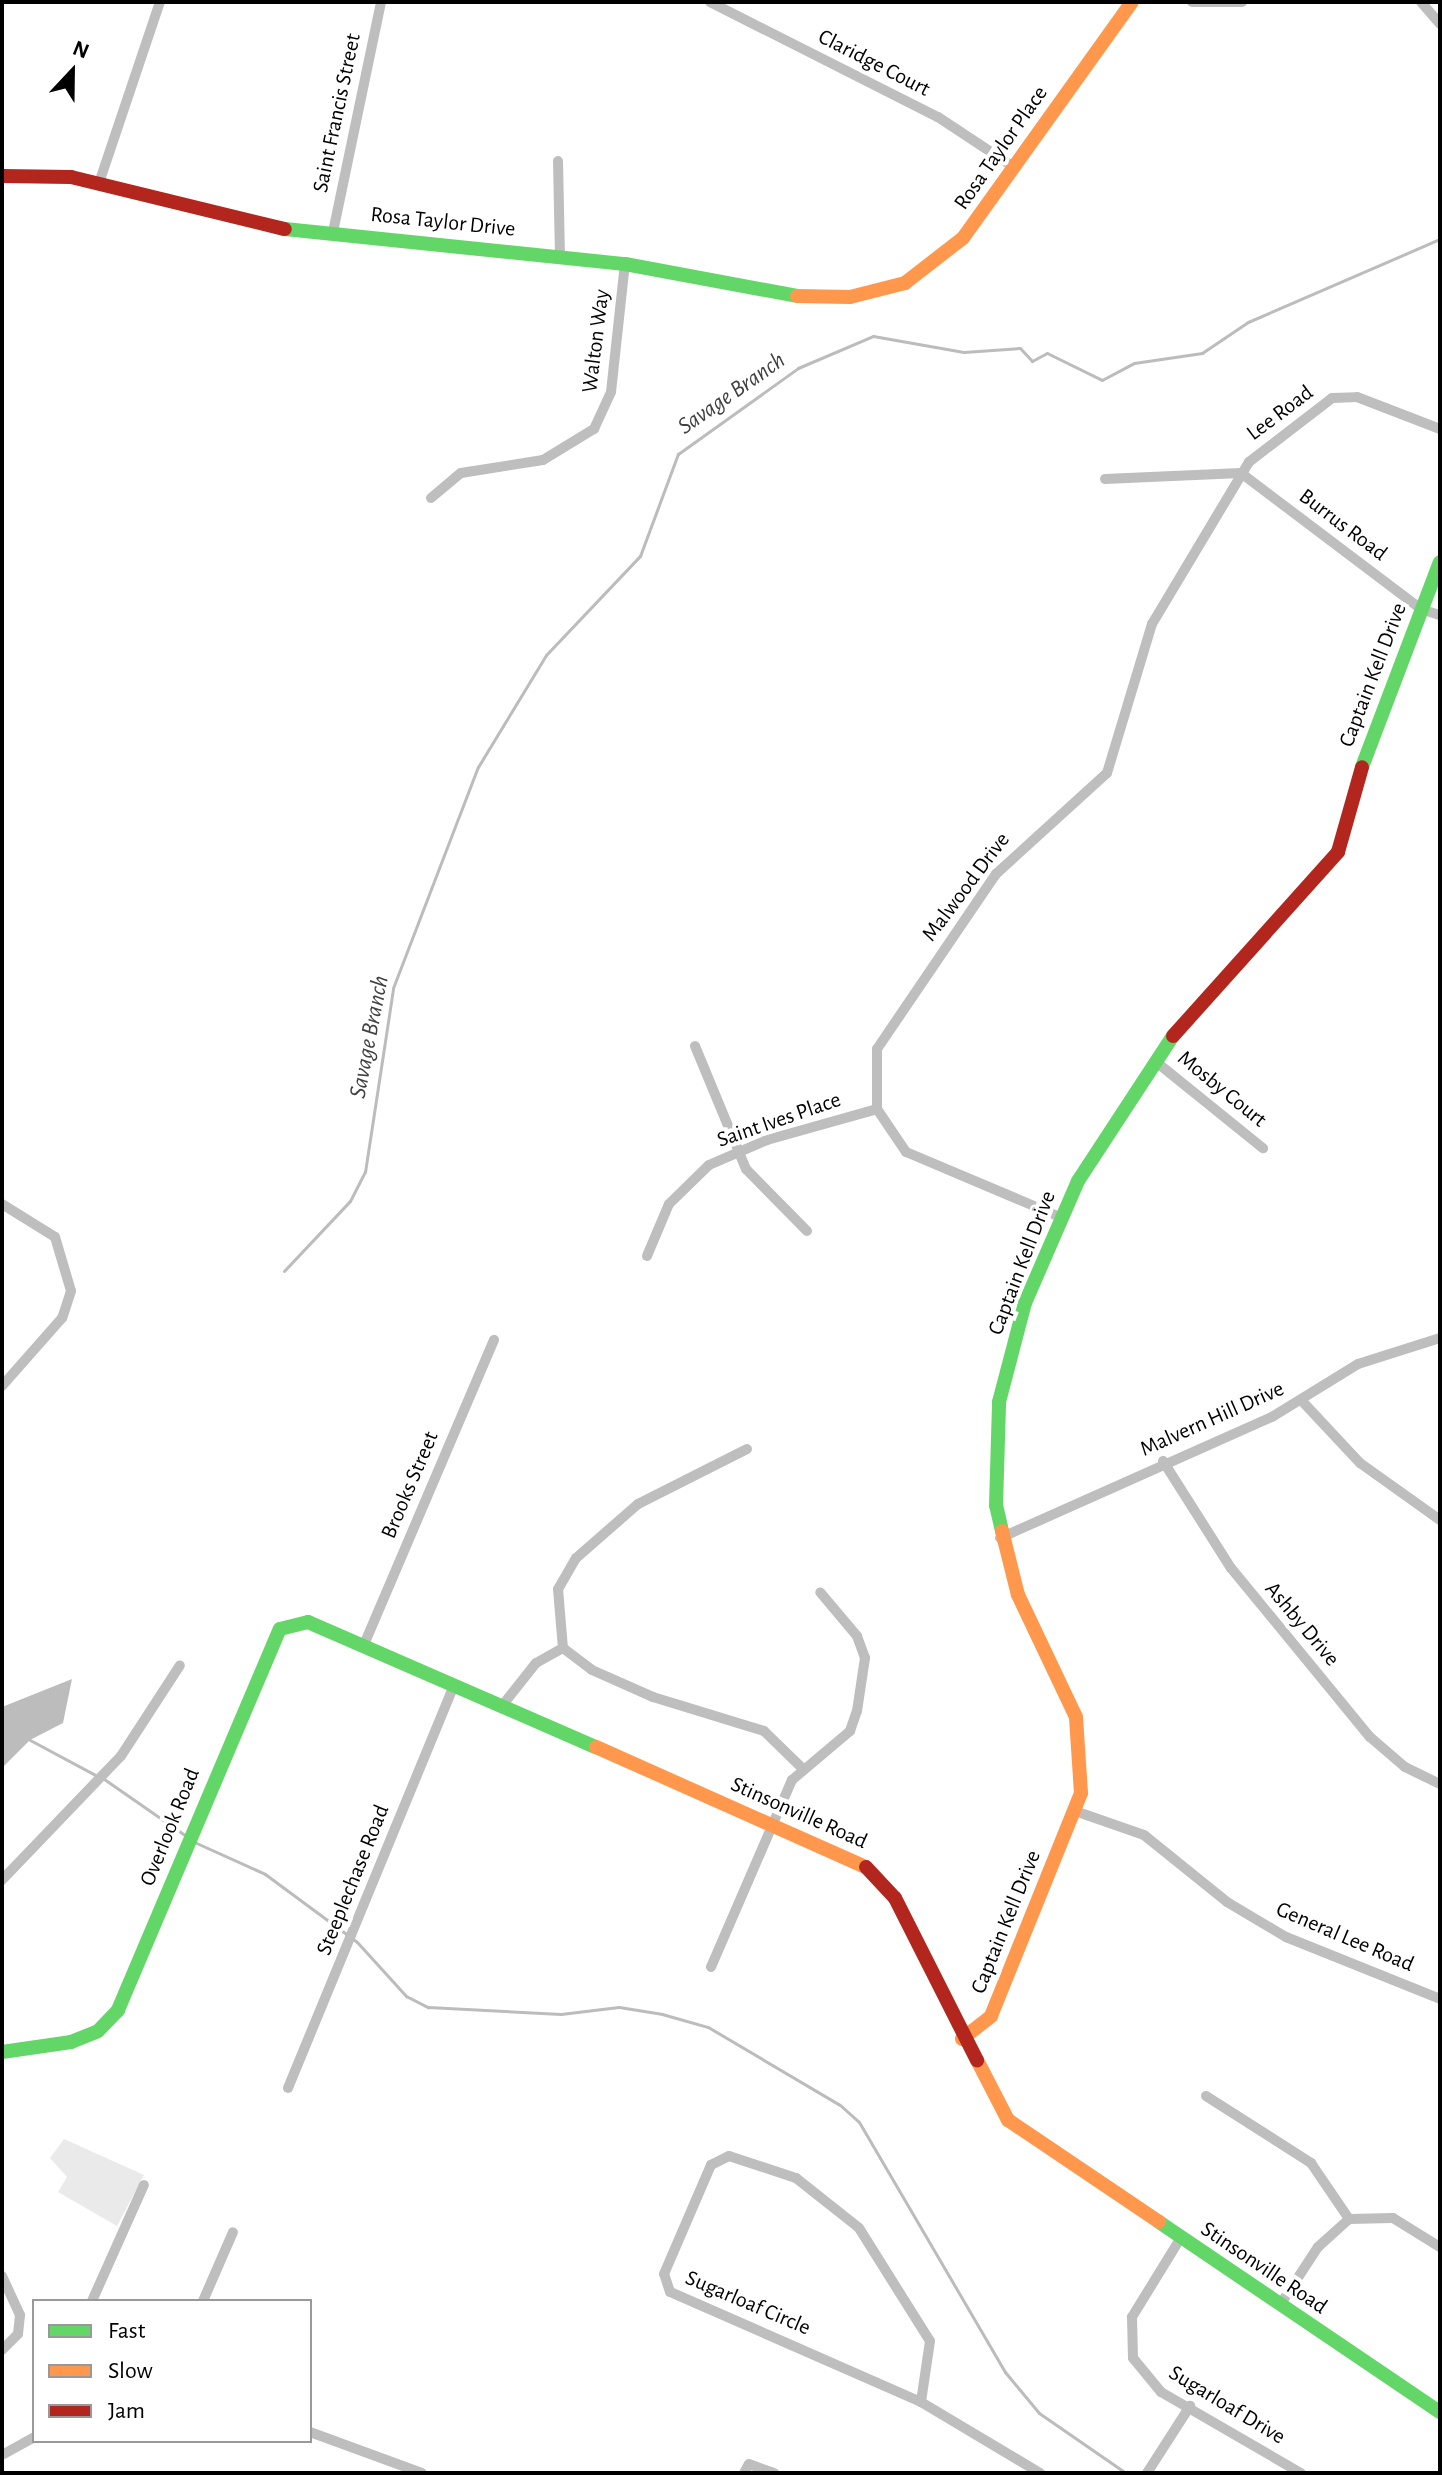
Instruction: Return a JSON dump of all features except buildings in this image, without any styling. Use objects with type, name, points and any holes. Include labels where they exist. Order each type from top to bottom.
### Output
[{"type":"street","points":[[99,183],[160,2]]},
{"type":"street","name":"Saint Francis Street","points":[[333,232],[381,2]]},
{"type":"street","name":"Claridge Court","points":[[710,2],[938,117],[1015,168]]},
{"type":"street","name":"Rosa Taylor Place","points":[[882,291],[944,255],[1015,168],[1132,2]]},
{"type":"street","points":[[1192,2],[1242,2]]},
{"type":"street","points":[[1421,2],[1440,24]]},
{"type":"street","points":[[558,161],[560,257]]},
{"type":"street","name":"Rosa Taylor Drive","points":[[2,176],[99,183],[222,218],[625,264],[769,295],[807,299],[882,291]]},
{"type":"street","name":"Walton Way","points":[[431,498],[461,473],[543,460],[594,429],[611,392],[625,264]]},
{"type":"street","name":"Lee Road","points":[[1241,473],[1332,398],[1357,397],[1440,429]]},
{"type":"street","points":[[1105,479],[1241,473]]},
{"type":"street","name":"Burrus Road","points":[[1241,473],[1421,609],[1440,615]]},
{"type":"street","name":"Malwood Drive","points":[[1060,1217],[906,1152],[877,1109],[873,1069],[888,1026],[996,874],[1107,773],[1152,624],[1241,473]]},
{"type":"street","name":"Captain Kell Drive","points":[[962,2039],[991,2016],[1075,1811],[1082,1765],[1076,1717],[1018,1595],[1000,1538],[993,1478],[999,1402],[1025,1303],[1060,1217],[1155,1061],[1195,1007],[1338,852],[1372,731],[1440,562]]},
{"type":"street","points":[[695,1046],[737,1150],[770,1200],[807,1231]]},
{"type":"street","name":"Mosby Court","points":[[1155,1061],[1263,1148]]},
{"type":"street","name":"Saint Ives Place","points":[[647,1256],[669,1204],[695,1177],[737,1150],[877,1109]]},
{"type":"street","points":[[2,1204],[55,1237],[71,1291],[62,1318],[2,1386]]},
{"type":"street","name":"Malvern Hill Drive","points":[[1000,1538],[1163,1461],[1302,1401],[1358,1364],[1440,1338]]},
{"type":"street","name":"Brooks Street","points":[[363,1647],[494,1340]]},
{"type":"street","points":[[1302,1401],[1360,1463],[1440,1520]]},
{"type":"street","points":[[747,1449],[638,1504],[576,1558],[558,1589],[563,1648],[592,1670],[653,1697],[764,1731],[800,1766]]},
{"type":"street","name":"Ashby Drive","points":[[1163,1461],[1222,1557],[1370,1737],[1405,1767],[1440,1784]]},
{"type":"street","points":[[711,1967],[771,1824],[800,1766],[850,1731],[865,1679],[857,1636],[820,1592]]},
{"type":"street","name":"Overlook Road","points":[[2,2052],[71,2042],[98,2031],[118,2010],[274,1634],[308,1622],[363,1647]]},
{"type":"street","name":"Stinsonville Road","points":[[363,1647],[862,1863],[883,1880],[962,2039],[1008,2120],[1440,2412]]},
{"type":"street","points":[[501,1707],[536,1663],[563,1648]]},
{"type":"street","points":[[2,1880],[121,1756],[180,1665]]},
{"type":"street","name":"Steeplechase Road","points":[[288,2088],[454,1686]]},
{"type":"street","name":"General Lee Road","points":[[1075,1811],[1144,1835],[1227,1902],[1286,1937],[1440,1999]]},
{"type":"street","points":[[1206,2096],[1311,2163],[1349,2219]]},
{"type":"street","name":"Sugarloaf Circle","points":[[921,2402],[930,2341],[859,2228],[796,2178],[729,2156],[711,2165],[664,2274],[670,2292],[921,2402],[1040,2473]]},
{"type":"street","points":[[93,2299],[144,2185]]},
{"type":"street","points":[[1280,2305],[1318,2247],[1349,2219],[1393,2218],[1440,2247]]},
{"type":"street","points":[[204,2299],[233,2232]]},
{"type":"street","name":"Sugarloaf Drive","points":[[1180,2239],[1137,2306],[1130,2347],[1149,2381],[1301,2473]]},
{"type":"street","points":[[2,2276],[20,2315],[18,2334],[2,2350]]},
{"type":"street","points":[[1147,2473],[1190,2406]]},
{"type":"street","points":[[312,2433],[422,2473]]},
{"type":"street","points":[[2,2455],[32,2439]]},
{"type":"street","points":[[744,2473],[749,2464],[774,2473]]},
{"type":"shaded area","points":[[72,1679],[63,1723],[30,1740],[2,1768],[2,1707]]},
{"type":"shaded area","points":[[64,2139],[144,2175],[117,2226],[58,2192],[67,2177],[50,2158]]},
{"type":"waterway","name":"Savage Branch","points":[[284,1271],[350,1201],[365,1172],[393,988],[478,767],[546,655],[640,556],[678,454],[798,368],[873,336],[964,352],[1020,348],[1032,361],[1047,353],[1102,380],[1134,363],[1202,353],[1248,322],[1440,239]]},
{"type":"waterway","points":[[30,1740],[97,1776]]},
{"type":"waterway","points":[[104,1779],[186,1836]]},
{"type":"waterway","points":[[192,1841],[265,1874],[357,1942],[406,1996],[428,2007],[561,2014],[619,2007],[662,2014],[708,2027],[840,2105],[859,2122],[1005,2372],[1039,2413],[1126,2473]]},
{"type":"traffic: fast","points":[[285,229],[625,264],[797,296]]},
{"type":"traffic: fast","points":[[1362,767],[1440,562]]},
{"type":"traffic: fast","points":[[1002,1531],[996,1506],[999,1402],[1025,1303],[1078,1181],[1173,1036]]},
{"type":"traffic: fast","points":[[2,2052],[71,2042],[98,2031],[118,2010],[280,1629],[308,1622],[596,1747]]},
{"type":"traffic: fast","points":[[1159,2222],[1440,2412]]},
{"type":"traffic: slow","points":[[797,296],[850,297],[905,283],[963,238],[1132,2]]},
{"type":"traffic: slow","points":[[962,2039],[991,2016],[1081,1793],[1076,1717],[1018,1595],[1002,1531]]},
{"type":"traffic: slow","points":[[596,1747],[866,1867]]},
{"type":"traffic: slow","points":[[977,2060],[1008,2120],[1159,2222]]},
{"type":"traffic: jam","points":[[2,176],[71,177],[285,229]]},
{"type":"traffic: jam","points":[[1173,1036],[1338,852],[1362,767]]},
{"type":"traffic: jam","points":[[866,1867],[895,1898],[977,2060]]}]
